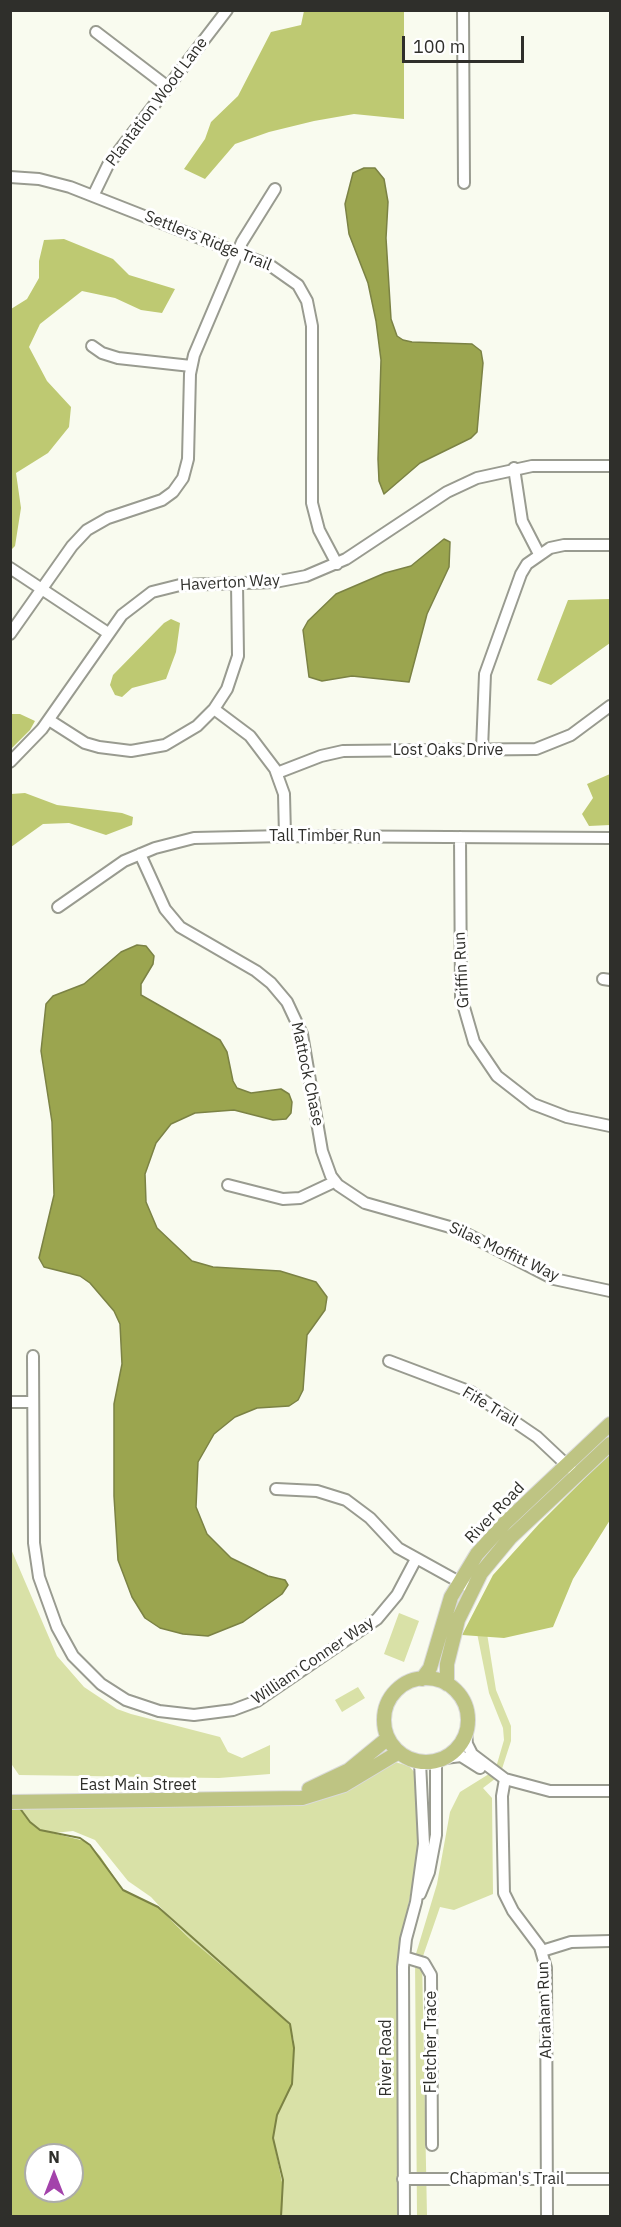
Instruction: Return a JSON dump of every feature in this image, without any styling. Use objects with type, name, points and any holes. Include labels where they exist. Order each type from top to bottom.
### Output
[{"type":"main road","name":"River Road","points":[[422,1679],[430,1668],[444,1616],[459,1582],[490,1538],[610,1424]]},
{"type":"main road","name":"River Road","points":[[447,1684],[446,1674],[453,1640],[472,1589],[497,1552],[610,1444]]},
{"type":"main road","points":[[422,1679],[447,1684],[463,1701],[468,1716],[466,1732],[458,1747],[440,1759],[420,1762],[399,1752],[388,1738],[384,1715],[390,1700],[407,1683],[422,1679]]},
{"type":"main road","name":"East Main Street","points":[[266,1800],[325,1783],[349,1770],[388,1738]]},
{"type":"main road","name":"East Main Street","points":[[10,1802],[302,1798],[330,1791],[359,1778],[399,1752]]},
{"type":"street","name":"Plantation Wood Lane","points":[[93,196],[105,169],[226,10]]},
{"type":"street","points":[[463,10],[464,183]]},
{"type":"street","points":[[96,32],[168,87]]},
{"type":"street","name":"Settlers Ridge Trail","points":[[10,177],[49,181],[93,196],[286,274],[301,290],[309,308],[312,326],[312,503],[319,530],[337,564]]},
{"type":"street","points":[[10,634],[72,546],[87,530],[108,518],[162,500],[180,483],[189,455],[191,366],[237,253],[256,217],[275,189]]},
{"type":"street","points":[[92,346],[102,353],[118,358],[191,366]]},
{"type":"street","name":"Haverton Way","points":[[10,762],[32,742],[49,720],[108,633],[131,606],[152,592],[180,585],[289,580],[337,564],[447,492],[477,478],[514,468],[610,466]]},
{"type":"street","points":[[514,468],[522,521],[539,554]]},
{"type":"street","points":[[482,749],[483,688],[489,658],[521,574],[539,554],[564,545],[610,545]]},
{"type":"street","points":[[10,568],[108,633]]},
{"type":"street","points":[[49,720],[85,743],[130,751],[149,750],[176,739],[197,726],[214,709],[227,689],[237,656],[237,583]]},
{"type":"street","name":"Lost Oaks Drive","points":[[277,772],[321,756],[343,751],[536,749],[571,735],[610,706]]},
{"type":"street","points":[[214,709],[250,736],[266,753],[277,772],[284,794],[285,836]]},
{"type":"street","name":"Tall Timber Run","points":[[58,907],[113,867],[140,854],[194,838],[285,836],[610,838]]},
{"type":"street","name":"Griffin Run","points":[[460,837],[460,990],[464,1016],[474,1042],[497,1076],[533,1104],[555,1114],[610,1126]]},
{"type":"street","name":"Mattock Chase","points":[[140,854],[165,909],[180,927],[256,971],[271,982],[291,1008],[302,1034],[321,1151],[334,1182]]},
{"type":"street","points":[[228,1185],[265,1197],[292,1199],[314,1193],[334,1182]]},
{"type":"street","name":"Silas Moffitt Way","points":[[334,1182],[349,1195],[365,1203],[446,1224],[554,1279],[610,1291]]},
{"type":"street","name":"William Conner Way","points":[[33,1356],[34,1543],[37,1568],[45,1596],[62,1637],[79,1663],[101,1684],[135,1704],[169,1713],[203,1715],[232,1710],[257,1701],[377,1619],[397,1595],[416,1559]]},
{"type":"street","name":"Fife Trail","points":[[389,1361],[471,1392],[509,1416],[577,1475]]},
{"type":"street","points":[[10,1402],[33,1402]]},
{"type":"street","points":[[276,1489],[317,1491],[346,1500],[370,1518],[393,1543],[416,1559],[472,1589]]},
{"type":"street","points":[[466,1732],[467,1744],[472,1754],[494,1773],[505,1779],[529,1788],[550,1791],[610,1791]]},
{"type":"street","points":[[440,1759],[461,1756],[483,1770],[494,1773]]},
{"type":"street","name":"River Road","points":[[416,1902],[429,1872],[436,1835],[440,1759]]},
{"type":"street","name":"River Road","points":[[404,2217],[404,1957],[416,1902],[424,1836],[420,1762]]},
{"type":"street","name":"Abraham Run","points":[[505,1779],[502,1796],[504,1893],[513,1911],[542,1951],[546,1968],[547,2217]]},
{"type":"street","points":[[542,1951],[571,1942],[610,1941]]},
{"type":"street","name":"Fletcher Trace","points":[[404,1957],[424,1963],[430,1976],[432,2145]]},
{"type":"street","name":"Chapman's Trail","points":[[403,2179],[610,2179]]},
{"type":"shaded area","points":[[304,11],[404,11],[404,119],[354,114],[314,121],[269,132],[235,144],[205,179],[184,169],[205,139],[211,122],[238,96],[271,32],[301,25]]},
{"type":"shaded area","points":[[364,168],[375,168],[384,179],[388,202],[386,238],[391,319],[397,336],[412,342],[472,344],[481,351],[483,363],[477,432],[471,438],[420,463],[384,494],[379,481],[381,360],[376,321],[368,283],[349,234],[345,204],[353,173]]},
{"type":"shaded area","points":[[64,239],[113,259],[129,275],[175,289],[162,313],[141,310],[115,298],[82,291],[40,324],[29,347],[47,381],[71,407],[69,427],[48,453],[16,473],[21,508],[15,546],[11,550],[11,309],[27,299],[39,278],[39,261],[44,240]]},
{"type":"shaded area","points":[[444,539],[450,542],[449,567],[427,614],[409,682],[352,676],[322,681],[309,677],[303,630],[308,621],[336,594],[385,573],[411,566]]},
{"type":"shaded area","points":[[610,599],[610,643],[551,685],[537,680],[568,600]]},
{"type":"shaded area","points":[[171,619],[180,623],[176,652],[166,679],[132,688],[122,697],[115,695],[110,685],[113,675],[164,623]]},
{"type":"shaded area","points":[[11,714],[20,714],[35,721],[30,730],[11,749]]},
{"type":"shaded area","points":[[610,774],[610,825],[589,826],[582,814],[593,798],[587,784]]},
{"type":"shaded area","points":[[25,793],[57,805],[122,813],[133,817],[132,825],[106,835],[69,823],[43,824],[11,847],[11,794]]},
{"type":"shaded area","points":[[137,945],[146,946],[154,956],[153,964],[141,984],[141,995],[220,1040],[227,1052],[233,1081],[237,1088],[251,1093],[281,1089],[289,1094],[292,1102],[291,1113],[286,1119],[273,1120],[234,1110],[195,1113],[171,1124],[156,1143],[145,1174],[146,1202],[157,1228],[192,1261],[213,1267],[280,1271],[316,1282],[327,1297],[325,1310],[307,1335],[303,1390],[298,1400],[289,1406],[257,1408],[235,1417],[214,1434],[198,1462],[196,1507],[207,1534],[231,1558],[268,1576],[285,1580],[288,1585],[282,1594],[243,1622],[208,1636],[183,1634],[160,1628],[145,1618],[132,1597],[118,1560],[114,1496],[114,1404],[122,1364],[120,1324],[114,1311],[90,1283],[80,1276],[44,1267],[39,1258],[54,1195],[52,1122],[41,1051],[46,1004],[53,996],[84,984],[121,952]]},
{"type":"shaded area","points":[[610,1453],[610,1520],[573,1579],[553,1627],[504,1638],[462,1635],[493,1575],[539,1524]]},
{"type":"shaded area","points":[[11,1549],[57,1656],[84,1687],[117,1709],[220,1737],[228,1752],[242,1758],[270,1745],[270,1774],[219,1778],[19,1775],[10,1762]]},
{"type":"shaded area","points":[[399,1613],[419,1621],[404,1662],[384,1654]]},
{"type":"shaded area","points":[[475,1623],[486,1627],[496,1690],[511,1726],[511,1741],[500,1775],[483,1788],[492,1798],[493,1894],[454,1910],[440,1907],[422,1959],[427,2216],[417,2216],[415,1957],[437,1884],[450,1812],[460,1792],[489,1774],[497,1764],[504,1740],[503,1728],[489,1693]]},
{"type":"shaded area","points":[[358,1687],[365,1698],[342,1712],[335,1700]]},
{"type":"shaded area","points":[[395,1762],[409,1766],[417,1775],[419,1850],[399,1952],[397,2216],[281,2216],[282,2174],[273,2138],[277,2115],[292,2084],[294,2040],[288,2021],[189,1938],[151,1897],[128,1881],[95,1840],[73,1831],[54,1833],[40,1830],[30,1822],[19,1807],[277,1803]]},
{"type":"shaded area","points":[[10,1807],[19,1807],[32,1824],[40,1830],[85,1841],[100,1856],[123,1890],[158,1907],[189,1938],[281,2015],[291,2027],[294,2048],[292,2084],[277,2115],[273,2138],[283,2187],[282,2216],[11,2216]]},
{"type":"waterway","points":[[19,1807],[30,1822],[40,1830],[80,1838],[90,1845],[123,1890],[158,1907],[290,2024],[294,2048],[292,2084],[277,2115],[273,2138],[283,2180],[281,2216]]}]
